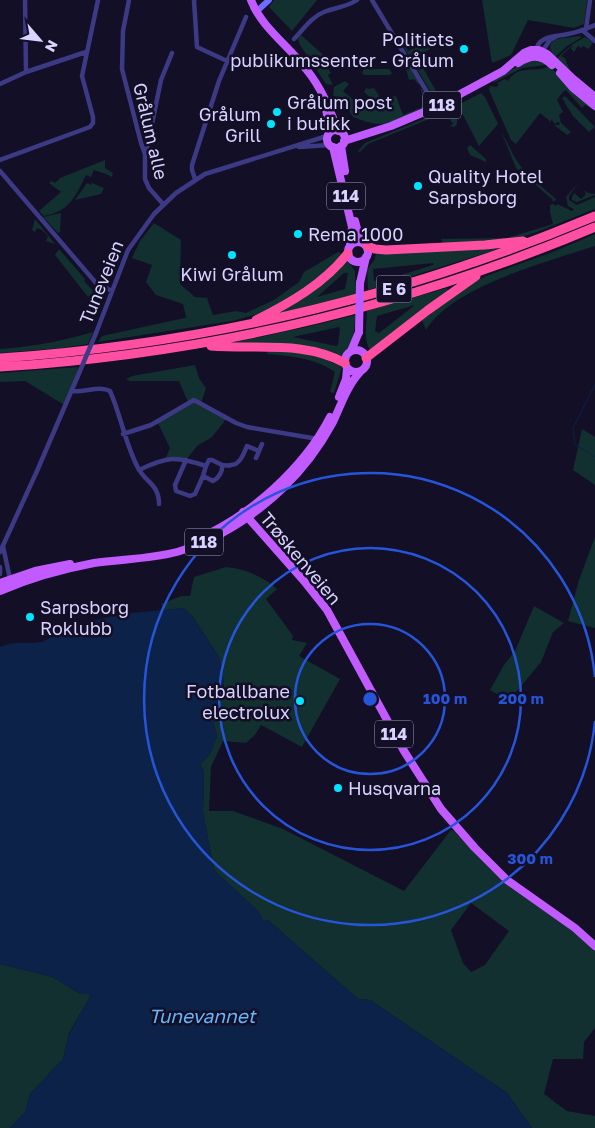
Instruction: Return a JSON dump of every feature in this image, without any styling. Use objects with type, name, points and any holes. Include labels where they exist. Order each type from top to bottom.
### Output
[{"type":"highway","name":"E 6","points":[[0,358],[115,347],[243,326],[319,309],[409,284],[478,262],[595,216]]},
{"type":"highway","name":"E 6","points":[[0,367],[81,361],[198,344],[347,312],[445,283],[595,227]]},
{"type":"highway","name":"E 6","points":[[365,244],[375,249],[386,250],[497,244],[540,239]]},
{"type":"highway","name":"E 6","points":[[243,326],[295,299],[337,265],[349,249]]},
{"type":"highway","name":"E 6","points":[[364,355],[490,267]]},
{"type":"highway","name":"E 6","points":[[198,344],[300,348],[326,354],[346,366]]},
{"type":"main road","name":"114","points":[[251,0],[256,12],[306,68],[322,95],[334,133],[356,226],[368,252],[359,274]]},
{"type":"main road","points":[[256,12],[269,0]]},
{"type":"main road","points":[[539,52],[595,97]]},
{"type":"main road","points":[[539,52],[573,88],[595,106]]},
{"type":"main road","name":"118","points":[[337,145],[419,115],[503,71],[524,53],[539,52]]},
{"type":"main road","name":"118","points":[[334,133],[377,130]]},
{"type":"main road","name":"114","points":[[245,514],[282,488],[298,472],[324,437],[349,388],[365,368],[359,332],[359,274],[354,261],[350,258],[349,249],[352,227],[337,145],[343,134],[334,133]]},
{"type":"main road","points":[[349,249],[355,242],[365,244]]},
{"type":"main road","points":[[354,261],[359,262],[366,257]]},
{"type":"main road","name":"114","points":[[245,514],[288,473],[316,440],[343,389],[346,379],[346,355],[351,352],[359,332]]},
{"type":"main road","points":[[351,352],[364,355]]},
{"type":"main road","points":[[346,366],[353,372],[360,372]]},
{"type":"main road","name":"118","points":[[2,587],[94,563],[177,552],[205,541],[245,514]]},
{"type":"main road","name":"Trøskenveien","points":[[245,514],[327,610],[404,751],[442,809],[492,867],[575,928],[595,946]]},
{"type":"main road","name":"118","points":[[2,587],[10,579],[58,566],[94,563]]},
{"type":"street","points":[[25,0],[26,72]]},
{"type":"street","points":[[0,160],[90,127],[93,123],[94,118],[82,76],[98,0]]},
{"type":"street","name":"Grålum alle","points":[[129,0],[123,31],[122,69],[145,154],[144,179],[163,204]]},
{"type":"street","points":[[194,0],[197,47],[227,61]]},
{"type":"street","points":[[294,39],[313,19],[322,13],[342,8],[357,0]]},
{"type":"street","points":[[372,0],[436,107]]},
{"type":"street","points":[[584,30],[590,0]]},
{"type":"street","points":[[195,179],[192,165],[227,61],[246,17]]},
{"type":"street","points":[[539,52],[538,45],[546,38],[584,30],[595,25]]},
{"type":"street","points":[[584,30],[595,41]]},
{"type":"street","points":[[0,84],[26,72],[86,52]]},
{"type":"street","points":[[145,154],[161,80],[172,53]]},
{"type":"street","points":[[298,147],[334,133]]},
{"type":"street","points":[[298,147],[337,145]]},
{"type":"street","name":"Tuneveien","points":[[0,552],[72,391],[128,250],[142,228],[163,204],[195,179],[227,166],[298,147]]},
{"type":"street","points":[[0,172],[96,283],[112,291]]},
{"type":"street","points":[[72,391],[89,391],[102,388],[110,391],[123,434],[139,470],[155,488],[159,496],[159,504]]},
{"type":"street","points":[[123,434],[151,425],[194,400],[247,427],[316,440],[324,437]]},
{"type":"street","points":[[256,458],[262,444]]},
{"type":"street","points":[[186,460],[175,485],[176,491],[190,496],[195,494],[209,460],[222,465],[232,466],[241,460],[247,446],[259,452]]},
{"type":"street","points":[[139,470],[165,460],[178,458],[206,466]]},
{"type":"street","points":[[203,476],[214,481],[218,479],[223,469],[222,465]]},
{"type":"street","points":[[3,546],[10,579]]},
{"type":"street","points":[[0,567],[0,574]]},
{"type":"green space","points":[[274,0],[317,0],[292,31],[269,7]]},
{"type":"green space","points":[[482,0],[587,0],[584,24],[574,28],[528,20],[511,55],[492,63]]},
{"type":"green space","points":[[301,35],[329,60],[335,57],[337,60],[328,68],[331,73],[328,75],[333,85],[326,84],[300,45],[298,39]]},
{"type":"green space","points":[[400,36],[408,51],[426,43],[429,44],[430,49],[421,54],[422,57],[418,59],[436,91],[432,94],[399,39]]},
{"type":"green space","points":[[582,37],[567,46],[555,57],[557,58],[573,44],[585,37],[593,42],[589,49],[578,46],[574,52],[571,49],[573,45],[561,56],[565,58],[570,71],[581,82],[559,62],[554,56],[551,50],[551,44],[555,40]]},
{"type":"green space","points":[[530,59],[547,63],[595,111],[585,105],[582,108],[566,90],[557,100],[563,112],[559,115],[561,123],[571,132],[567,135],[554,125],[559,125],[560,123],[555,124],[551,119],[551,122],[540,113],[516,144],[511,140],[489,90],[490,86],[496,87],[499,85],[497,83],[505,79],[508,81],[517,72],[548,67],[546,65],[522,68],[493,83],[494,80]]},
{"type":"green space","points":[[408,64],[419,85],[414,79],[409,80],[405,65]]},
{"type":"green space","points":[[364,69],[389,69],[392,73],[390,75],[364,75],[362,73]]},
{"type":"green space","points":[[345,81],[349,84],[343,91],[364,109],[372,99],[364,92],[366,88],[374,88],[381,99],[396,96],[403,115],[427,105],[420,88],[430,104],[391,122],[370,123],[353,117],[347,107],[333,95],[334,87]]},
{"type":"green space","points":[[481,93],[485,97],[498,124],[479,146],[458,105]]},
{"type":"green space","points":[[565,96],[595,127],[589,132],[573,116],[562,98]]},
{"type":"green space","points":[[450,108],[457,118],[457,124],[454,127],[450,126],[453,124],[450,119],[439,115],[368,144],[360,152],[358,151],[365,143]]},
{"type":"green space","points":[[501,131],[524,171],[522,173],[516,168]]},
{"type":"green space","points":[[470,145],[486,159],[486,162],[470,155],[467,148]]},
{"type":"green space","points":[[105,160],[105,168],[113,173],[112,177],[94,170],[91,177],[86,175],[75,196],[66,207],[53,214],[44,216],[39,211],[61,192],[49,183],[52,181],[55,183],[60,178]]},
{"type":"green space","points":[[525,172],[556,200],[552,202],[553,200],[523,174]]},
{"type":"green space","points":[[579,182],[569,196],[569,200],[577,205],[595,197],[595,209],[513,240],[443,243],[441,239],[507,238],[553,224],[550,205],[556,206],[557,204],[572,211],[574,209],[568,206],[566,197]]},
{"type":"green space","points":[[87,183],[104,188],[101,194],[75,200]]},
{"type":"green space","points":[[584,190],[595,195],[577,202],[572,200],[574,193],[581,199],[586,194]]},
{"type":"green space","points":[[61,213],[60,232],[58,233],[43,217]]},
{"type":"green space","points":[[35,219],[55,244],[46,241],[48,236],[42,230],[37,228],[35,232],[32,230]]},
{"type":"green space","points":[[154,223],[181,240],[180,284],[195,297],[207,298],[213,315],[236,311],[246,313],[274,300],[299,282],[304,272],[338,252],[343,254],[338,262],[314,282],[269,311],[232,321],[98,342],[102,336],[189,317],[186,317],[183,304],[156,295],[146,282],[152,265],[132,258],[140,241]]},
{"type":"green space","points":[[595,234],[595,246],[528,268],[479,288],[439,314],[426,330],[422,320],[466,286],[486,276],[553,252]]},
{"type":"green space","points":[[495,247],[495,250],[368,290],[367,270],[375,259],[376,252]],"holes":[[[433,263],[433,265],[385,280],[374,281],[373,269]]]},
{"type":"green space","points":[[59,249],[93,291],[88,297],[55,255]]},
{"type":"green space","points":[[347,260],[355,271],[356,294],[271,315]],"holes":[[[344,273],[348,273],[345,289],[317,297]]]},
{"type":"green space","points":[[447,288],[449,292],[370,350],[366,336],[367,311]],"holes":[[[415,305],[379,333],[375,331],[377,316]]]},
{"type":"green space","points":[[356,315],[353,338],[343,358],[231,343]],"holes":[[[339,327],[338,345],[336,346],[293,337]]]},
{"type":"green space","points":[[93,332],[88,344],[0,353],[0,349],[47,343]]},
{"type":"green space","points":[[268,350],[313,354],[342,367],[334,393],[330,392],[335,372],[311,361],[267,354]]},
{"type":"green space","points":[[195,365],[199,378],[206,388],[201,403],[227,418],[212,437],[197,446],[186,460],[165,460],[170,448],[157,421],[188,402],[179,381],[130,381],[126,379],[132,376]]},
{"type":"green space","points":[[78,367],[77,378],[66,406],[25,381],[0,382],[0,373]]},
{"type":"green space","points":[[582,429],[595,437],[595,485],[573,470]]},
{"type":"green space","points":[[595,537],[595,628],[568,621],[579,580]]},
{"type":"green space","points":[[226,567],[247,571],[266,580],[277,589],[266,599],[293,636],[292,640],[307,643],[299,656],[340,679],[302,747],[261,725],[255,735],[246,743],[223,741],[211,767],[209,811],[233,811],[283,829],[404,891],[451,830],[454,831],[490,869],[595,946],[595,1028],[584,1042],[583,1059],[553,1059],[544,1094],[567,1111],[595,1116],[595,1128],[532,1128],[507,1093],[370,1000],[358,999],[268,920],[263,920],[258,911],[214,870],[203,812],[204,771],[200,765],[211,752],[217,736],[213,720],[224,684],[219,657],[193,617],[184,608],[164,610],[161,604],[181,596],[190,596],[194,577]],"holes":[[[471,903],[509,931],[485,965],[471,972],[463,963],[451,930]]]},
{"type":"green space","points":[[534,606],[564,623],[553,632],[541,662],[509,701],[490,690],[504,665],[515,651]]},
{"type":"green space","points":[[0,964],[53,977],[80,994],[89,994],[90,997],[69,1033],[63,1059],[30,1094],[25,1112],[10,1128],[0,1128]]},
{"type":"water","name":"Tunevannet","points":[[184,608],[193,617],[219,657],[224,684],[213,720],[217,736],[211,752],[200,765],[204,771],[203,812],[214,870],[258,911],[263,920],[268,920],[358,999],[370,1000],[507,1093],[532,1128],[10,1128],[25,1112],[30,1094],[63,1059],[69,1034],[90,997],[89,994],[80,994],[53,977],[0,964],[0,647],[12,643],[44,641],[57,630],[121,614]]},
{"type":"waterway","points":[[595,385],[573,428],[575,444],[595,457]]},
{"type":"place","name":"Politiets publikumssenter - Grålum","points":[[464,49]]},
{"type":"place","name":"Grålum post i butikk","points":[[277,112]]},
{"type":"place","name":"Grålum Grill","points":[[271,124]]},
{"type":"place","name":"Quality Hotel Sarpsborg","points":[[418,186]]},
{"type":"place","name":"Rema 1000","points":[[298,234]]},
{"type":"place","name":"Kiwi Grålum","points":[[232,255]]},
{"type":"place","name":"Sarpsborg Roklubb","points":[[30,617]]},
{"type":"place","name":"Fotballbane electrolux","points":[[300,701]]},
{"type":"place","name":"Husqvarna","points":[[338,788]]}]
